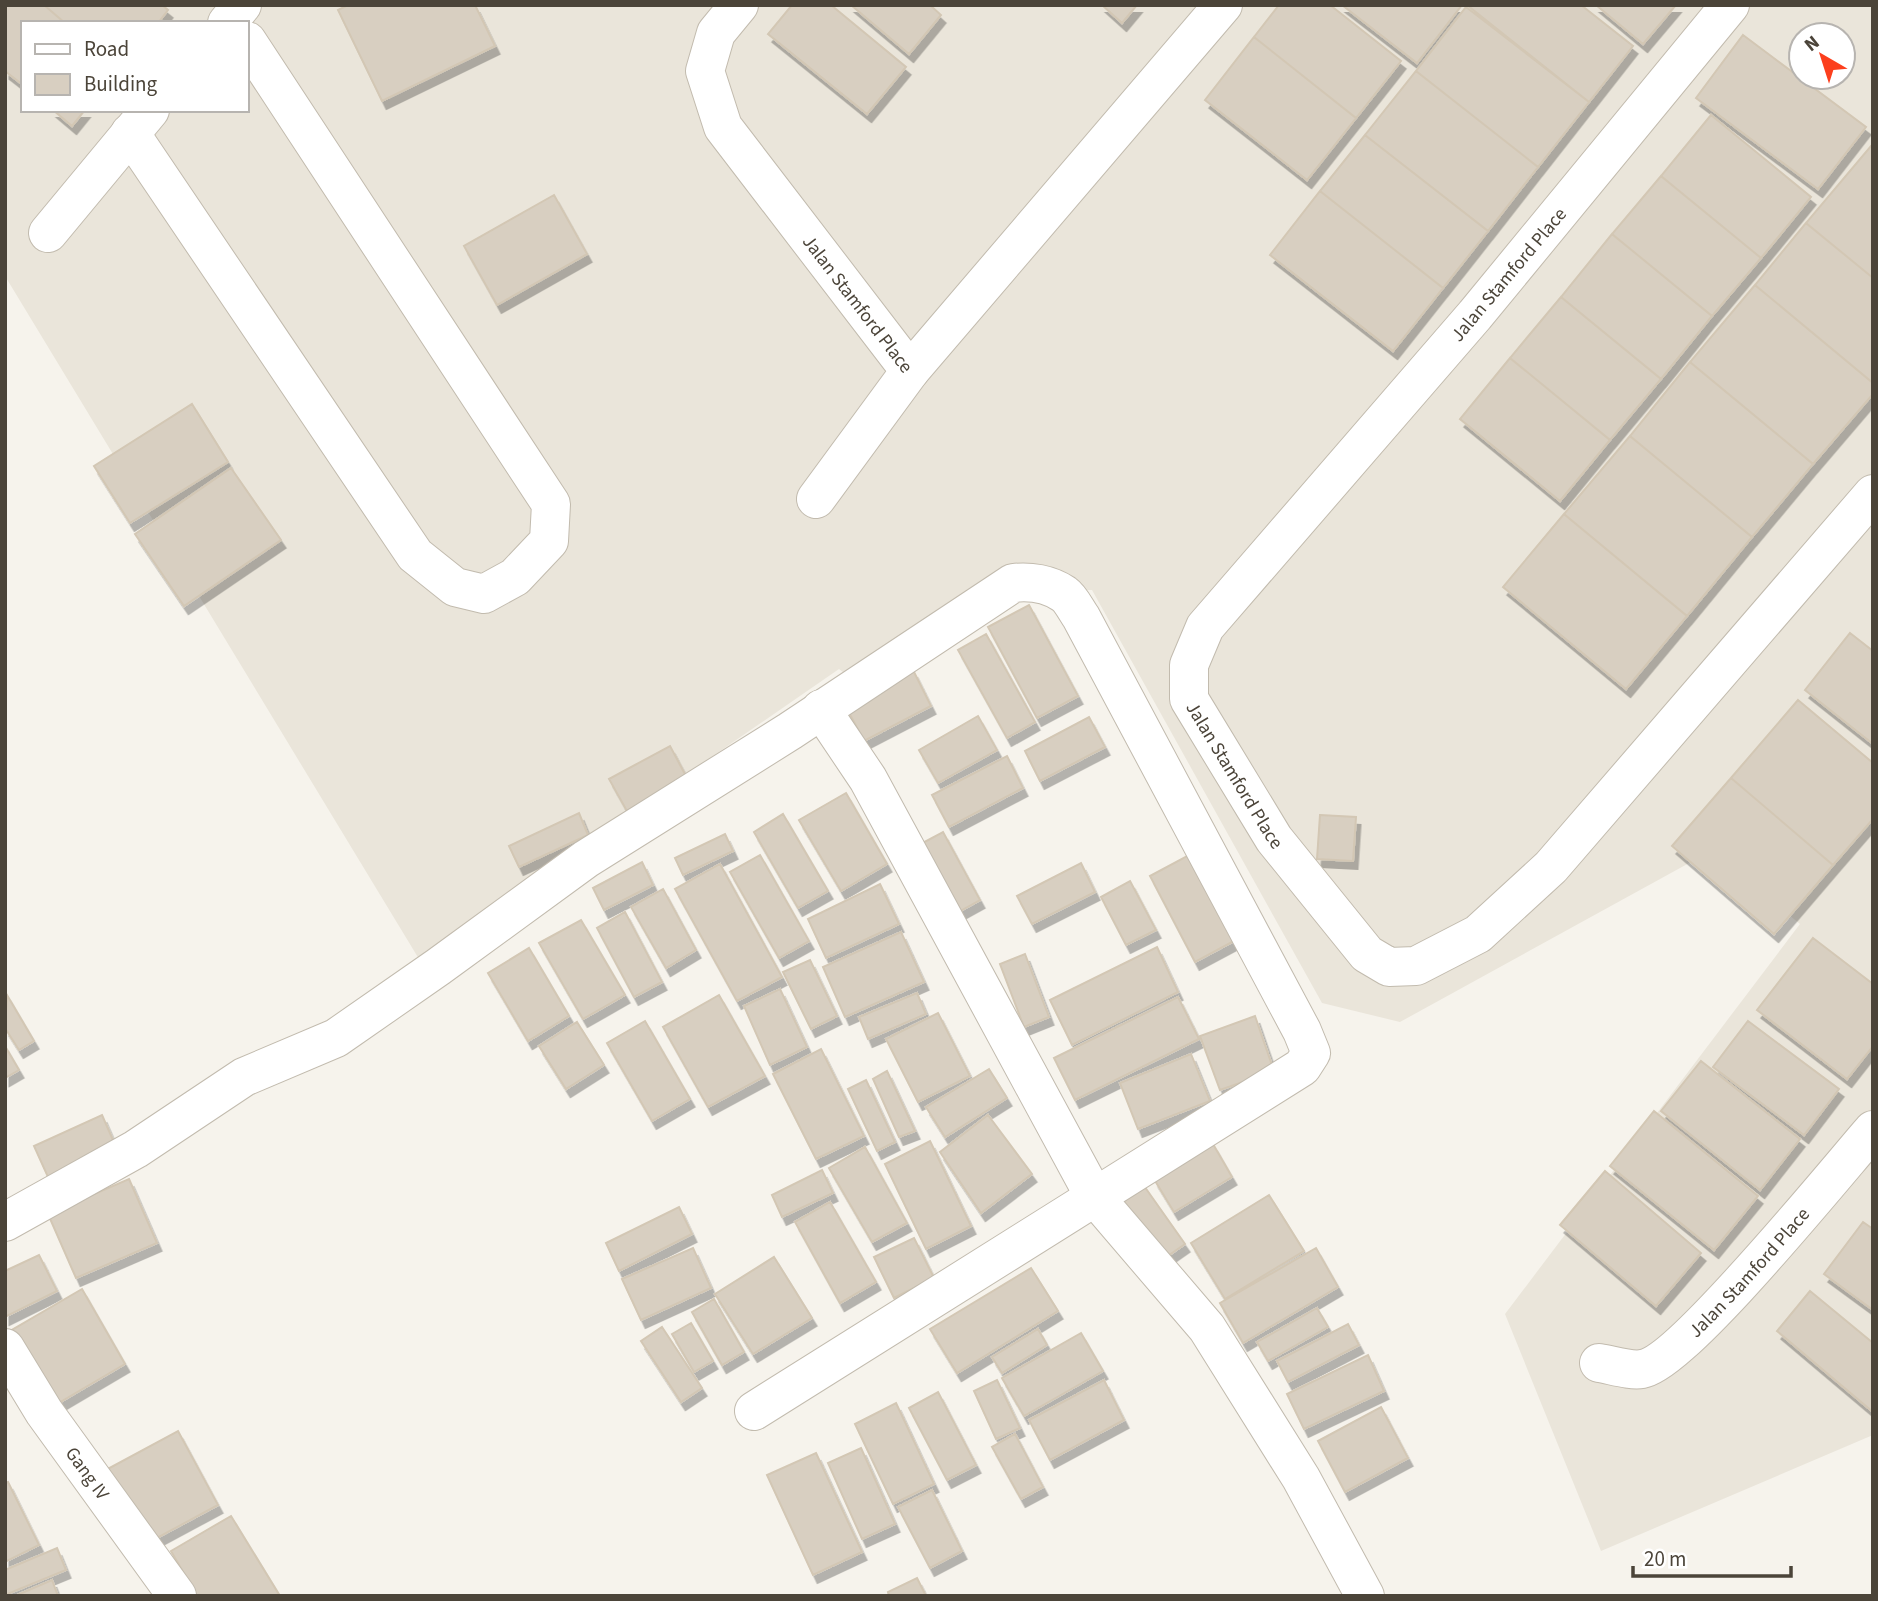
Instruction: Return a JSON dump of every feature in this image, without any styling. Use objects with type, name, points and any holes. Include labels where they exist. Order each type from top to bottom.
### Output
[{"type":"street","name":"Jalan Stamford Place","points":[[739,5],[716,33],[705,71],[723,127],[910,371],[1223,5]]},
{"type":"street","name":"Jalan Stamford Place","points":[[1730,5],[1475,315],[1205,627],[1189,665],[1189,699],[1274,839],[1367,954],[1389,967],[1416,966],[1478,934],[1551,867],[1873,494]]},
{"type":"street","points":[[48,233],[140,121],[415,555],[454,587],[484,594],[515,577],[549,541],[551,504],[248,40]]},
{"type":"street","points":[[816,499],[910,371]]},
{"type":"street","points":[[5,1222],[136,1149],[244,1077],[336,1038],[586,859],[1013,583],[1028,581],[1065,595],[1081,617],[1303,1031],[1311,1054],[1303,1067],[754,1410]]},
{"type":"street","points":[[821,709],[868,779],[1094,1196],[1207,1328],[1301,1478],[1365,1596]]},
{"type":"street","name":"Jalan Stamford Place","points":[[1599,1363],[1643,1369],[1677,1349],[1717,1310],[1873,1130]]},
{"type":"street","name":"Gang IV","points":[[5,1348],[44,1412],[177,1596]]},
{"type":"shaded area","points":[[5,5],[1873,5],[1873,1435],[1601,1551],[1505,1314],[1800,924],[1711,851],[1400,1022],[1322,1003],[1092,590],[1010,591],[867,691],[839,669],[419,959],[5,276]]},
{"type":"building","points":[[5,5],[44,5],[63,21],[21,21],[21,83],[5,71]]},
{"type":"building","points":[[44,5],[162,5],[168,10],[160,21],[63,21]]},
{"type":"building","points":[[348,5],[475,5],[495,46],[382,101],[338,10]]},
{"type":"building","points":[[792,5],[831,5],[906,67],[867,114],[768,34]]},
{"type":"building","points":[[851,5],[930,5],[941,15],[909,54]]},
{"type":"building","points":[[1102,5],[1137,5],[1122,23]]},
{"type":"building","points":[[1279,5],[1330,5],[1401,61],[1356,118],[1254,37]]},
{"type":"building","points":[[1342,5],[1462,5],[1417,63]]},
{"type":"building","points":[[1467,5],[1581,5],[1633,46],[1589,102]]},
{"type":"building","points":[[1596,5],[1676,5],[1643,44]]},
{"type":"building","points":[[1466,7],[1589,102],[1538,167],[1416,71]]},
{"type":"building","points":[[1743,35],[1787,68],[1787,91],[1818,91],[1866,127],[1818,189],[1696,98]]},
{"type":"building","points":[[1254,37],[1356,118],[1307,180],[1205,100]]},
{"type":"building","points":[[1416,71],[1538,167],[1488,231],[1365,135]]},
{"type":"building","points":[[55,112],[83,112],[72,126]]},
{"type":"building","points":[[1711,115],[1811,197],[1761,258],[1661,176]]},
{"type":"building","points":[[1365,135],[1488,231],[1443,288],[1320,191]]},
{"type":"building","points":[[1871,146],[1873,147],[1873,278],[1806,223]]},
{"type":"building","points":[[1661,176],[1761,258],[1712,316],[1612,234]]},
{"type":"building","points":[[1320,191],[1443,288],[1393,351],[1270,255]]},
{"type":"building","points":[[554,195],[587,254],[497,305],[464,246]]},
{"type":"building","points":[[1806,223],[1873,278],[1873,383],[1755,285]]},
{"type":"building","points":[[1612,234],[1712,316],[1661,379],[1561,297]]},
{"type":"building","points":[[1755,285],[1873,383],[1873,394],[1813,464],[1690,362]]},
{"type":"building","points":[[1561,297],[1661,379],[1610,440],[1510,358]]},
{"type":"building","points":[[1510,358],[1610,440],[1560,501],[1460,419]]},
{"type":"building","points":[[1690,362],[1813,464],[1752,537],[1630,436]]},
{"type":"building","points":[[192,404],[228,462],[130,523],[94,466]]},
{"type":"building","points":[[1630,436],[1752,537],[1687,616],[1564,514]]},
{"type":"building","points":[[231,468],[281,540],[184,606],[135,534]]},
{"type":"building","points":[[1564,514],[1687,616],[1626,689],[1503,587]]},
{"type":"building","points":[[1029,605],[1078,696],[1037,718],[988,627]]},
{"type":"building","points":[[1850,633],[1873,651],[1873,744],[1805,690]]},
{"type":"building","points":[[986,634],[1035,722],[1007,738],[958,650]]},
{"type":"building","points":[[913,670],[931,706],[864,741],[845,705]]},
{"type":"building","points":[[1798,700],[1873,763],[1873,819],[1833,865],[1731,778]]},
{"type":"building","points":[[978,716],[997,750],[938,783],[919,750]]},
{"type":"building","points":[[1089,717],[1105,747],[1040,781],[1025,751]]},
{"type":"building","points":[[670,746],[687,778],[627,811],[609,779]]},
{"type":"building","points":[[1007,756],[1023,788],[949,827],[932,795]]},
{"type":"building","points":[[1731,778],[1833,865],[1774,934],[1672,846]]},
{"type":"building","points":[[846,793],[887,864],[841,891],[799,820]]},
{"type":"building","points":[[579,813],[588,835],[519,867],[509,846]]},
{"type":"building","points":[[783,814],[828,891],[798,908],[754,832]]},
{"type":"building","points":[[1320,815],[1356,817],[1353,861],[1317,859]]},
{"type":"building","points":[[943,832],[980,900],[955,914],[917,846]]},
{"type":"building","points":[[725,834],[733,851],[683,875],[675,858]]},
{"type":"building","points":[[760,855],[809,941],[779,958],[730,872]]},
{"type":"building","points":[[1189,855],[1234,941],[1195,962],[1150,876]]},
{"type":"building","points":[[642,862],[653,885],[604,910],[593,888]]},
{"type":"building","points":[[1081,863],[1095,892],[1032,924],[1017,896]]},
{"type":"building","points":[[720,864],[782,977],[737,1001],[675,889]]},
{"type":"building","points":[[1130,881],[1156,930],[1126,945],[1101,897]]},
{"type":"building","points":[[880,884],[899,924],[826,958],[808,919]]},
{"type":"building","points":[[663,889],[696,950],[666,968],[631,907]]},
{"type":"building","points":[[625,912],[662,982],[634,997],[597,928]]},
{"type":"building","points":[[581,920],[625,995],[583,1019],[539,943]]},
{"type":"building","points":[[901,932],[924,982],[845,1017],[823,967]]},
{"type":"building","points":[[1813,938],[1873,984],[1873,1046],[1847,1079],[1757,1010]]},
{"type":"building","points":[[1157,947],[1178,992],[1072,1045],[1050,1000]]},
{"type":"building","points":[[529,948],[569,1016],[528,1041],[488,973]]},
{"type":"building","points":[[1025,954],[1049,1017],[1024,1027],[1000,964]]},
{"type":"building","points":[[810,960],[837,1016],[811,1029],[783,972]]},
{"type":"building","points":[[780,989],[807,1047],[770,1065],[744,1006]]},
{"type":"building","points":[[917,993],[926,1014],[868,1039],[859,1017]]},
{"type":"building","points":[[7,995],[34,1041],[19,1050],[5,1028]]},
{"type":"building","points":[[719,995],[765,1076],[708,1107],[663,1027]]},
{"type":"building","points":[[1178,997],[1199,1039],[1075,1100],[1054,1058]]},
{"type":"building","points":[[938,1013],[970,1076],[918,1102],[886,1039]]},
{"type":"building","points":[[1255,1016],[1274,1071],[1220,1090],[1200,1036]]},
{"type":"building","points":[[645,1021],[690,1099],[652,1121],[607,1043]]},
{"type":"building","points":[[1748,1021],[1839,1089],[1804,1135],[1713,1067]]},
{"type":"building","points":[[577,1022],[604,1065],[566,1089],[539,1046]]},
{"type":"building","points":[[5,1046],[19,1070],[5,1078]]},
{"type":"building","points":[[821,1049],[864,1136],[816,1159],[773,1074]]},
{"type":"building","points":[[1191,1054],[1210,1101],[1138,1129],[1120,1083]]},
{"type":"building","points":[[1701,1061],[1800,1139],[1760,1190],[1661,1111]]},
{"type":"building","points":[[989,1069],[1007,1098],[945,1137],[926,1107]]},
{"type":"building","points":[[887,1071],[915,1131],[899,1137],[873,1079]]},
{"type":"building","points":[[866,1080],[895,1142],[877,1151],[848,1089]]},
{"type":"building","points":[[1654,1111],[1758,1196],[1714,1250],[1610,1166]]},
{"type":"building","points":[[102,1115],[116,1147],[48,1177],[34,1146]]},
{"type":"building","points":[[988,1115],[1032,1174],[981,1213],[940,1152]]},
{"type":"building","points":[[930,1141],[971,1226],[926,1249],[885,1164]]},
{"type":"building","points":[[1213,1144],[1232,1177],[1174,1212],[1154,1179]]},
{"type":"building","points":[[865,1147],[907,1223],[872,1242],[829,1168]]},
{"type":"building","points":[[822,1170],[833,1193],[782,1217],[772,1195]]},
{"type":"building","points":[[1605,1171],[1701,1253],[1656,1306],[1560,1225]]},
{"type":"building","points":[[129,1179],[157,1243],[76,1278],[48,1214]]},
{"type":"building","points":[[1142,1183],[1185,1244],[1162,1260],[1120,1199]]},
{"type":"building","points":[[1269,1195],[1304,1251],[1225,1299],[1191,1243]]},
{"type":"building","points":[[830,1202],[876,1282],[840,1303],[795,1222]]},
{"type":"building","points":[[679,1207],[692,1234],[619,1271],[606,1243]]},
{"type":"building","points":[[1863,1222],[1873,1229],[1873,1310],[1824,1274]]},
{"type":"building","points":[[914,1238],[934,1278],[894,1298],[874,1257]]},
{"type":"building","points":[[693,1248],[711,1288],[641,1320],[622,1279]]},
{"type":"building","points":[[1316,1248],[1338,1287],[1243,1343],[1220,1303]]},
{"type":"building","points":[[39,1255],[57,1291],[5,1317],[5,1271]]},
{"type":"building","points":[[774,1257],[812,1318],[753,1354],[715,1294]]},
{"type":"building","points":[[1031,1268],[1058,1311],[957,1373],[930,1329]]},
{"type":"building","points":[[82,1289],[125,1364],[45,1411],[5,1334]]},
{"type":"building","points":[[1810,1291],[1873,1343],[1873,1412],[1777,1331]]},
{"type":"building","points":[[714,1299],[744,1352],[722,1365],[692,1312]]},
{"type":"building","points":[[1317,1308],[1328,1327],[1268,1361],[1257,1342]]},
{"type":"building","points":[[691,1323],[713,1361],[694,1372],[672,1334]]},
{"type":"building","points":[[1348,1324],[1359,1345],[1288,1382],[1277,1361]]},
{"type":"building","points":[[662,1327],[702,1388],[681,1402],[641,1341]]},
{"type":"building","points":[[1038,1329],[1047,1345],[1002,1373],[992,1357]]},
{"type":"building","points":[[1081,1333],[1103,1371],[1024,1416],[1002,1378]]},
{"type":"building","points":[[1368,1355],[1384,1391],[1304,1429],[1287,1394]]},
{"type":"building","points":[[997,1380],[1020,1428],[996,1439],[974,1391]]},
{"type":"building","points":[[1104,1380],[1124,1420],[1050,1460],[1029,1420]]},
{"type":"building","points":[[938,1392],[976,1465],[947,1480],[909,1408]]},
{"type":"building","points":[[896,1403],[934,1484],[893,1504],[855,1424]]},
{"type":"building","points":[[1381,1407],[1408,1458],[1345,1492],[1318,1441]]},
{"type":"building","points":[[178,1431],[218,1505],[144,1545],[104,1471]]},
{"type":"building","points":[[1015,1434],[1043,1487],[1021,1499],[992,1447]]},
{"type":"building","points":[[861,1448],[895,1524],[862,1539],[828,1463]]},
{"type":"building","points":[[816,1453],[862,1552],[813,1575],[767,1475]]},
{"type":"building","points":[[8,1482],[39,1545],[5,1562],[5,1483]]},
{"type":"building","points":[[932,1490],[962,1551],[930,1568],[898,1507]]},
{"type":"building","points":[[231,1516],[280,1596],[197,1596],[171,1551]]},
{"type":"building","points":[[57,1548],[66,1570],[5,1595],[5,1570]]},
{"type":"building","points":[[917,1578],[926,1596],[889,1596],[888,1592]]},
{"type":"building","points":[[52,1580],[58,1596],[15,1596]]}]
